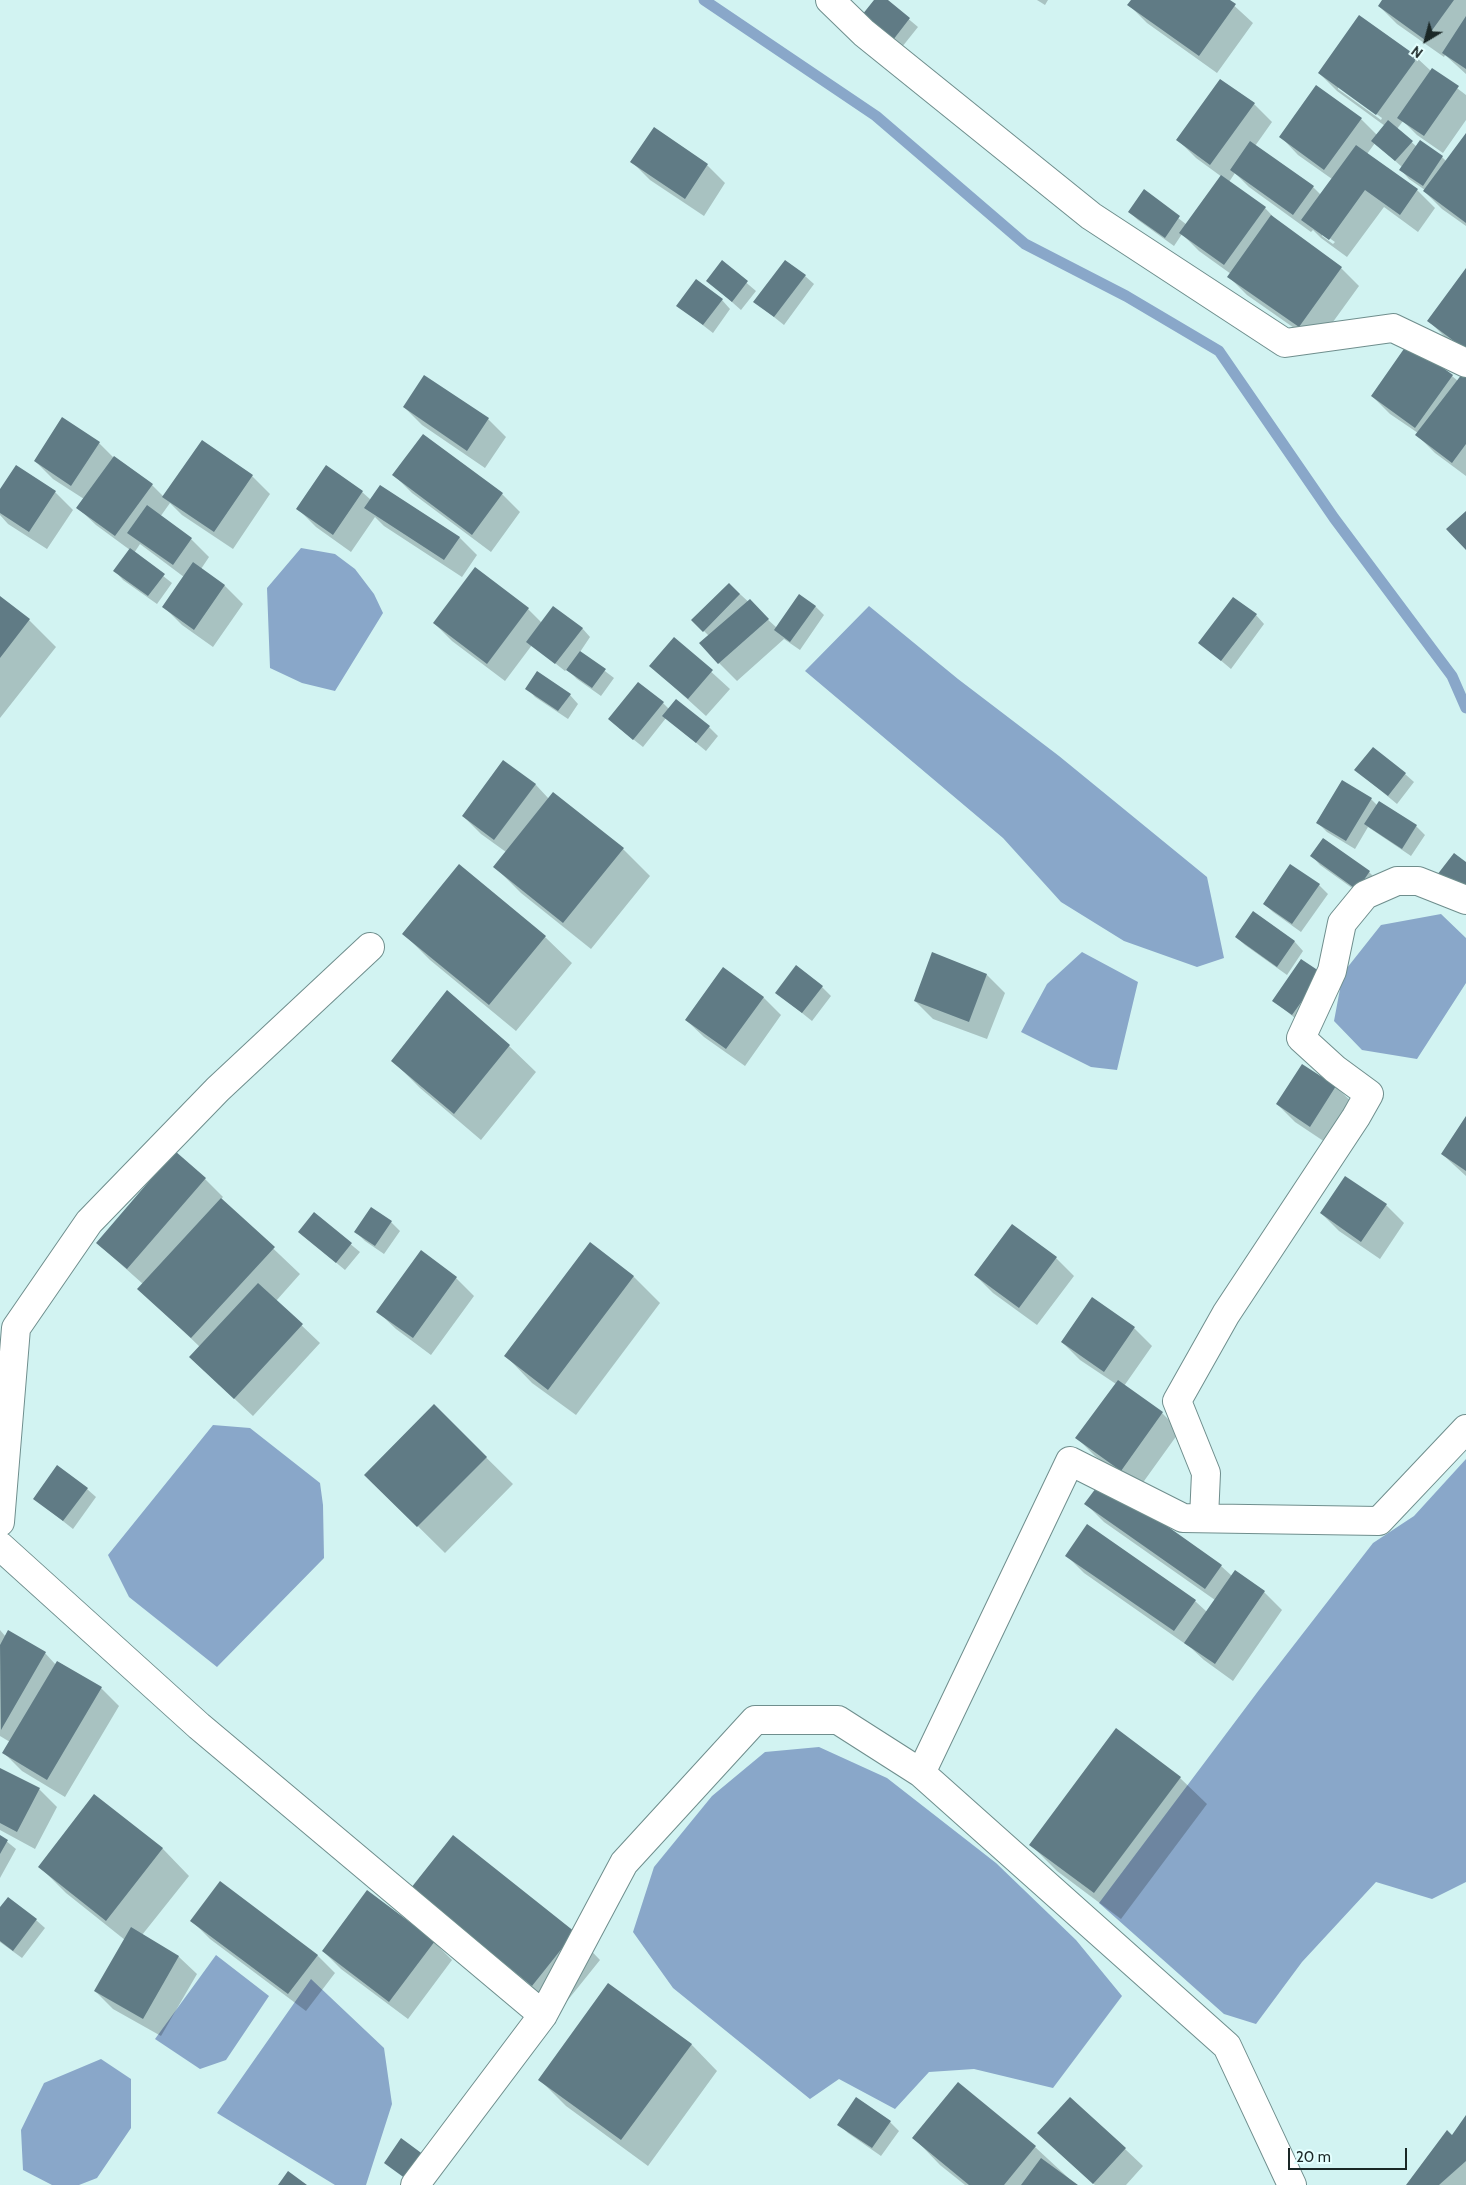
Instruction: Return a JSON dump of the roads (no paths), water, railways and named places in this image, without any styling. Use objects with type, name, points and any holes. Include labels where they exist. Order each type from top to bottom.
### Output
[{"type":"street","points":[[830,0],[864,33],[1092,216],[1285,344],[1392,328],[1466,363]]},
{"type":"street","points":[[1204,1518],[1206,1473],[1176,1401],[1226,1314],[1356,1118],[1369,1094],[1335,1069],[1301,1038],[1332,971],[1342,923],[1365,895],[1397,881],[1418,881],[1466,900]]},
{"type":"street","points":[[0,1522],[8,1323],[90,1222],[218,1089],[370,947]]},
{"type":"street","points":[[921,1773],[1070,1461],[1183,1518],[1379,1521],[1466,1428]]},
{"type":"street","points":[[0,1546],[199,1726],[543,2016]]},
{"type":"street","points":[[415,2185],[543,2016],[624,1863],[754,1720],[838,1720],[921,1773],[1227,2046],[1292,2185]]},
{"type":"water","points":[[301,548],[335,554],[355,569],[374,594],[383,613],[335,691],[302,683],[270,668],[267,588]]},
{"type":"water","points":[[869,606],[958,679],[1059,756],[1207,877],[1224,958],[1197,967],[1124,941],[1061,902],[1003,838],[805,671]]},
{"type":"water","points":[[1441,914],[1466,938],[1466,983],[1417,1059],[1362,1050],[1334,1021],[1343,973],[1381,925]]},
{"type":"water","points":[[1082,952],[1138,982],[1117,1070],[1091,1067],[1021,1032],[1047,984]]},
{"type":"water","points":[[213,1425],[250,1428],[320,1483],[323,1505],[324,1558],[217,1667],[129,1597],[108,1555]]},
{"type":"water","points":[[1466,1459],[1466,1882],[1432,1899],[1376,1882],[1302,1962],[1256,2024],[1224,2014],[1099,1903],[1259,1690],[1373,1543],[1414,1516]]},
{"type":"water","points":[[819,1747],[887,1778],[996,1863],[1076,1940],[1122,1996],[1053,2088],[974,2069],[929,2072],[895,2109],[839,2079],[810,2099],[673,1988],[633,1932],[654,1867],[712,1796],[765,1752]]},
{"type":"water","points":[[216,1955],[269,1996],[226,2060],[200,2069],[155,2039]]},
{"type":"water","points":[[311,1979],[384,2048],[392,2104],[366,2185],[335,2185],[217,2113]]},
{"type":"water","points":[[101,2059],[131,2079],[131,2128],[97,2178],[79,2185],[52,2185],[23,2170],[21,2130],[44,2083]]},
{"type":"waterway","points":[[704,0],[876,116],[1025,244],[1126,296],[1219,351],[1334,518],[1452,676],[1466,708]]}]
